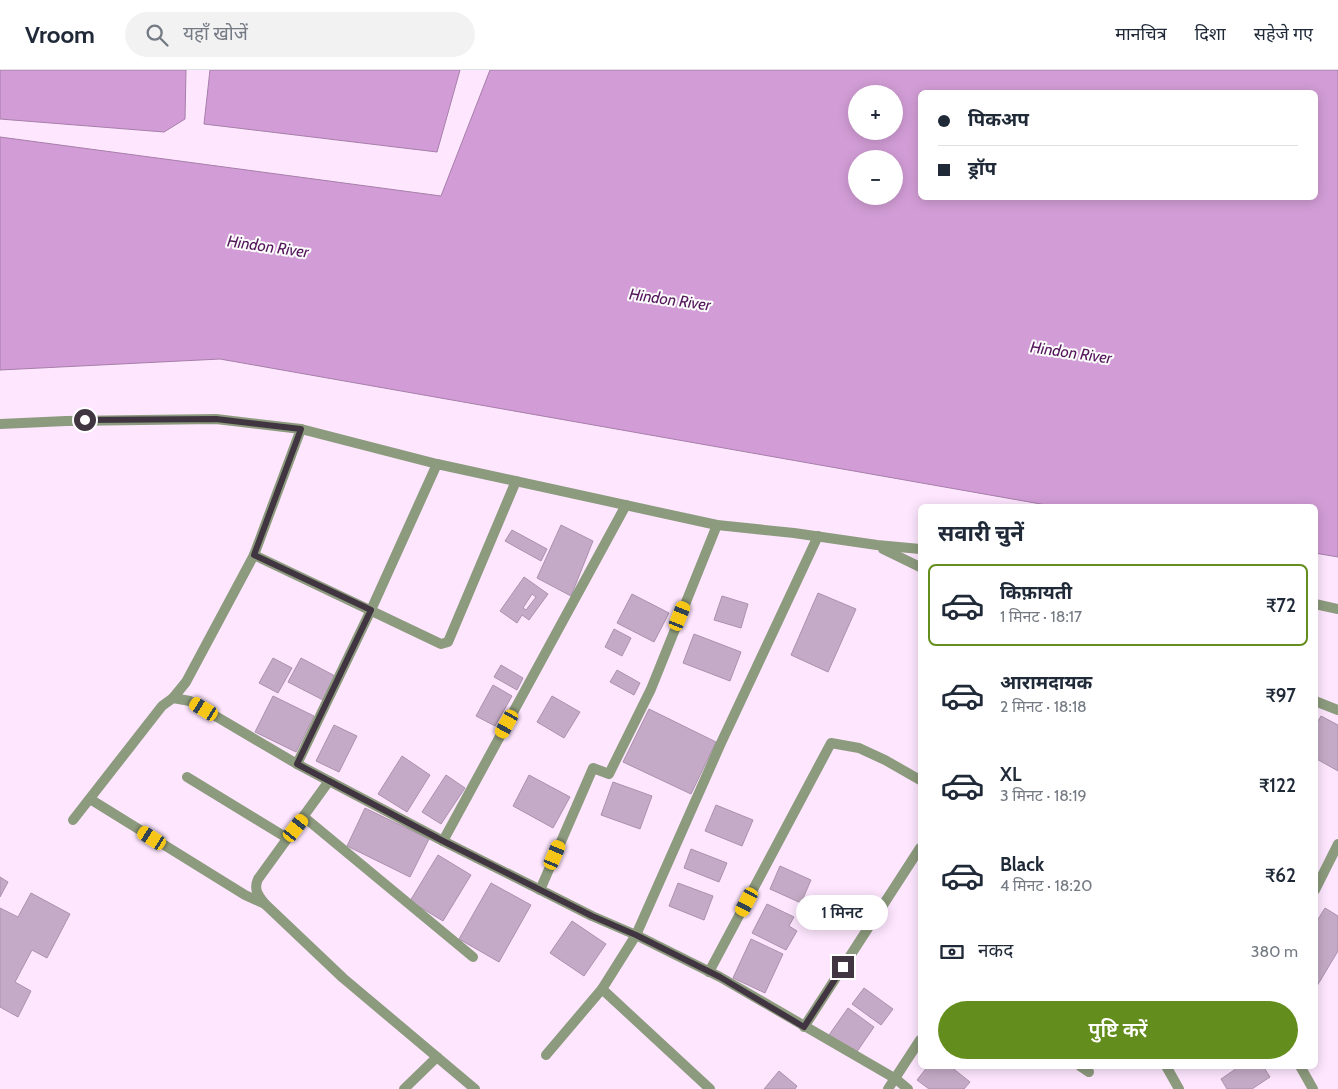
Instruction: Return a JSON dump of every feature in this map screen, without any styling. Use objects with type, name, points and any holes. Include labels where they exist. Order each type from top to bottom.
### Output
[{"type":"street","points":[[0,424],[216,419],[301,429],[437,464],[717,525],[918,549]]},
{"type":"street","points":[[73,820],[162,706],[173,698],[186,682],[254,555],[301,429]]},
{"type":"street","points":[[297,764],[371,610],[437,464]]},
{"type":"street","points":[[254,555],[441,644],[448,642],[516,481]]},
{"type":"street","points":[[443,841],[626,506]]},
{"type":"street","points":[[540,890],[593,768],[609,774],[650,689],[717,525]]},
{"type":"street","points":[[546,1055],[602,988],[636,935],[721,743],[818,536]]},
{"type":"street","points":[[877,545],[918,566]]},
{"type":"street","points":[[1318,605],[1338,609]]},
{"type":"street","points":[[173,698],[190,701],[329,782],[540,890],[709,972],[896,1079],[908,1089]]},
{"type":"street","points":[[1318,702],[1338,710]]},
{"type":"street","points":[[709,972],[831,743],[860,748],[918,779]]},
{"type":"street","points":[[187,776],[287,838]]},
{"type":"street","points":[[329,782],[287,838],[256,884],[256,891],[265,904],[343,978],[475,1089]]},
{"type":"street","points":[[90,799],[245,895],[265,904]]},
{"type":"street","points":[[304,817],[473,957]]},
{"type":"street","points":[[1318,884],[1338,844]]},
{"type":"street","points":[[804,1027],[918,851]]},
{"type":"street","points":[[602,988],[710,1089]]},
{"type":"street","points":[[888,1089],[918,1043]]},
{"type":"street","points":[[404,1089],[437,1057]]},
{"type":"street","points":[[1084,1069],[1089,1072]]},
{"type":"street","points":[[1168,1069],[1179,1089]]},
{"type":"street","points":[[1302,1069],[1313,1089]]},
{"type":"water","points":[[0,70],[186,70],[185,119],[164,132],[0,119]]},
{"type":"water","points":[[210,70],[460,70],[437,152],[204,124]]},
{"type":"water","name":"Hindon River","points":[[490,70],[1338,70],[1338,557],[1318,554],[1318,504],[1041,504],[220,359],[0,370],[0,137],[441,196]]},
{"type":"building","points":[[561,525],[593,541],[571,596],[537,578]]},
{"type":"building","points":[[512,530],[547,549],[541,561],[505,541]]},
{"type":"building","points":[[524,577],[548,594],[529,620],[522,615],[517,623],[500,611]],"holes":[[[532,594],[536,597],[526,610],[523,608]]]},
{"type":"building","points":[[818,593],[856,609],[828,672],[791,655]]},
{"type":"building","points":[[632,594],[669,613],[654,642],[617,623]]},
{"type":"building","points":[[722,596],[748,604],[741,628],[714,620]]},
{"type":"building","points":[[614,629],[631,638],[622,656],[605,647]]},
{"type":"building","points":[[694,634],[741,652],[730,681],[683,663]]},
{"type":"building","points":[[273,658],[292,668],[278,693],[259,683]]},
{"type":"building","points":[[301,658],[335,676],[323,700],[288,682]]},
{"type":"building","points":[[501,665],[523,678],[517,690],[494,677]]},
{"type":"building","points":[[617,670],[640,683],[634,695],[610,682]]},
{"type":"building","points":[[493,685],[512,696],[495,726],[476,716]]},
{"type":"building","points":[[273,696],[314,716],[296,752],[255,732]]},
{"type":"building","points":[[552,696],[580,712],[564,738],[537,722]]},
{"type":"building","points":[[649,709],[716,742],[691,794],[623,762]]},
{"type":"building","points":[[1321,716],[1338,725],[1338,771],[1318,760],[1318,721]]},
{"type":"building","points":[[334,725],[357,736],[339,772],[316,761]]},
{"type":"building","points":[[402,756],[430,775],[407,812],[378,794]]},
{"type":"building","points":[[446,775],[465,788],[441,824],[422,812]]},
{"type":"building","points":[[529,775],[570,797],[553,828],[513,806]]},
{"type":"building","points":[[613,782],[652,796],[640,829],[601,815]]},
{"type":"building","points":[[716,805],[753,820],[742,846],[705,831]]},
{"type":"building","points":[[365,808],[429,839],[410,877],[347,846]]},
{"type":"building","points":[[691,849],[727,863],[719,882],[684,868]]},
{"type":"building","points":[[438,855],[471,875],[443,921],[410,901]]},
{"type":"building","points":[[780,866],[811,880],[801,903],[770,889]]},
{"type":"building","points":[[0,877],[8,882],[0,897]]},
{"type":"building","points":[[491,883],[531,905],[499,962],[459,939]]},
{"type":"building","points":[[678,883],[713,896],[704,920],[669,906]]},
{"type":"building","points":[[31,893],[70,914],[47,958],[32,950],[15,982],[31,991],[18,1017],[0,1007],[0,908],[18,917]]},
{"type":"building","points":[[767,904],[794,917],[789,926],[797,931],[786,950],[752,933]]},
{"type":"building","points":[[1325,908],[1338,916],[1338,951],[1318,984],[1318,919]]},
{"type":"building","points":[[572,921],[606,944],[584,976],[550,953]]},
{"type":"building","points":[[751,939],[783,954],[765,993],[733,978]]},
{"type":"building","points":[[864,988],[893,1009],[881,1025],[852,1004]]},
{"type":"building","points":[[848,1008],[874,1027],[856,1053],[829,1035]]},
{"type":"building","points":[[926,1069],[954,1069],[970,1082],[964,1089],[929,1089],[917,1080]]},
{"type":"building","points":[[1236,1069],[1265,1069],[1270,1077],[1252,1089],[1227,1089],[1221,1079]]},
{"type":"building","points":[[779,1071],[797,1086],[795,1089],[764,1089]]},
{"type":"route","points":[[85,420],[216,419],[301,429],[254,555],[371,610],[297,764],[443,841],[592,916],[636,935],[720,977],[804,1027],[843,967]]}]
